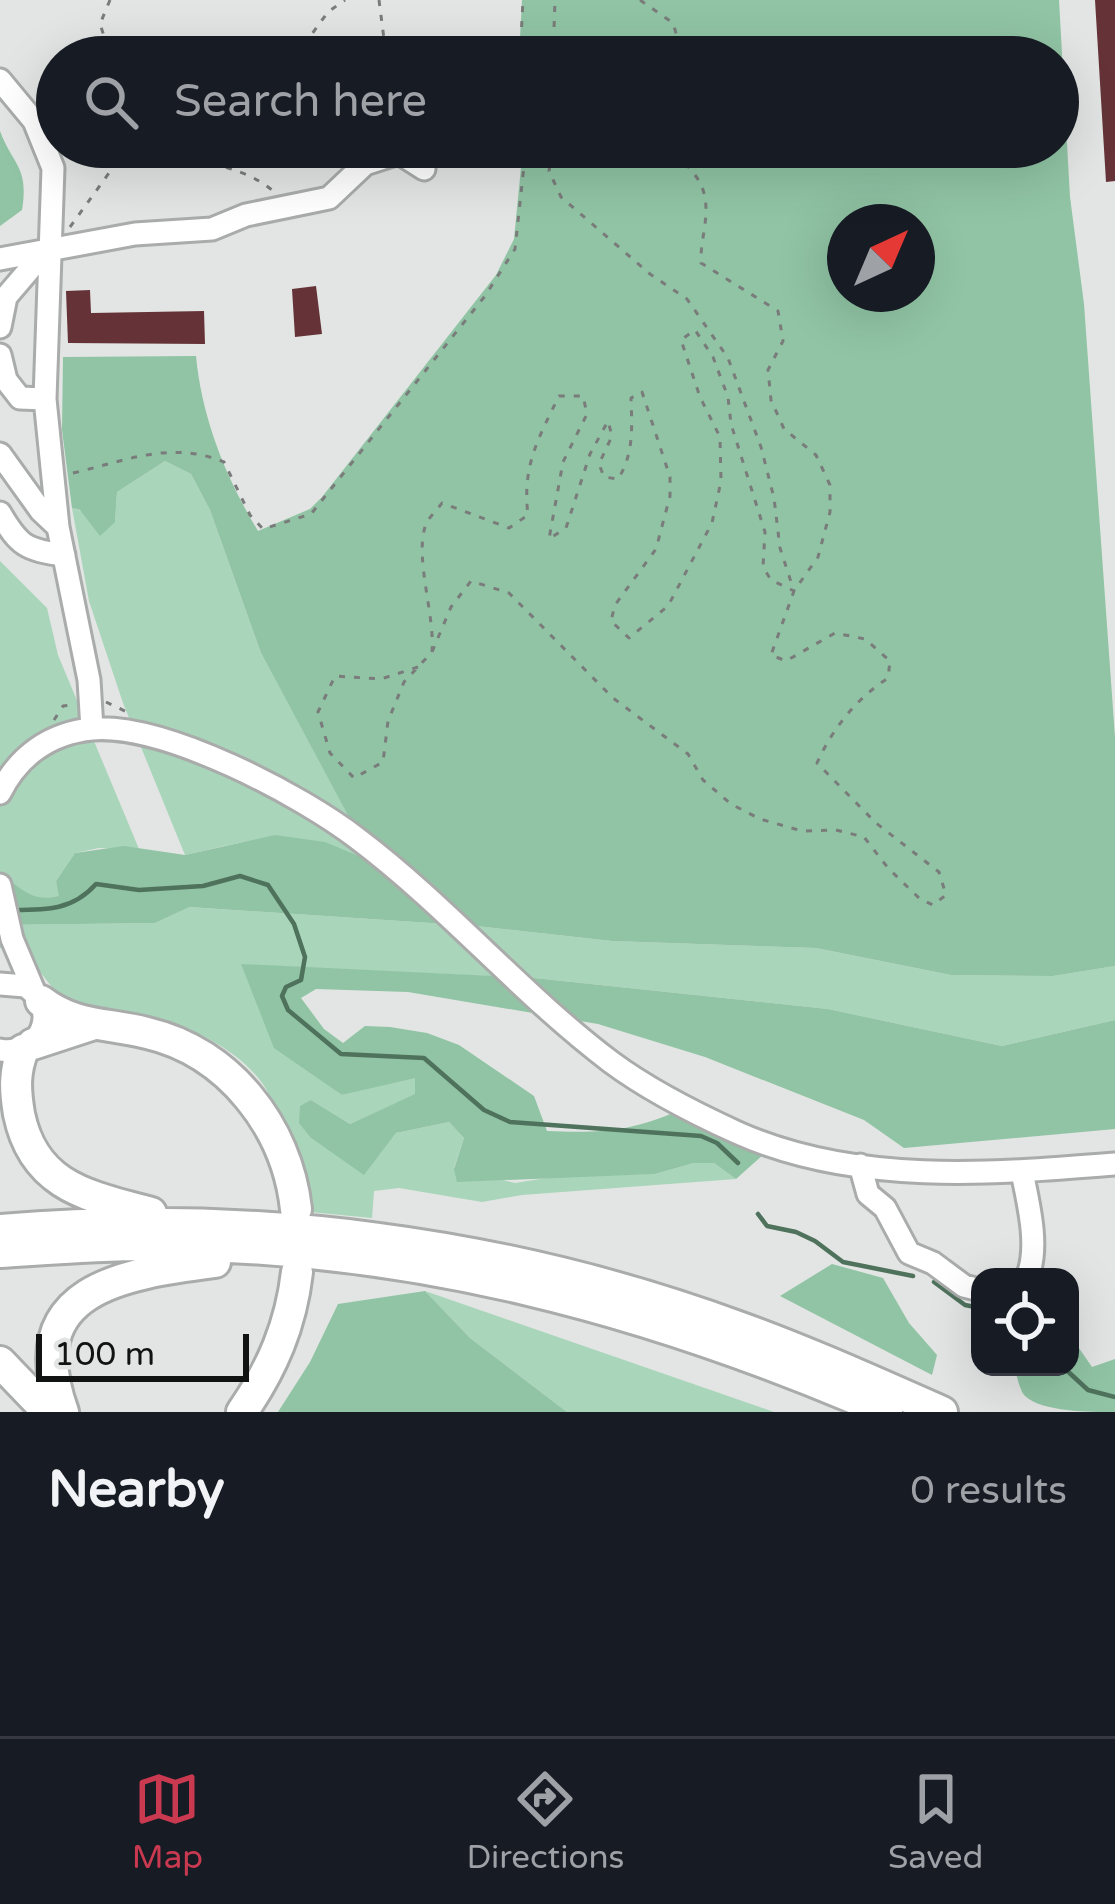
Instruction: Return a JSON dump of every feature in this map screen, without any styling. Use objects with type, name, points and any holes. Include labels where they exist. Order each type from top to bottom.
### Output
[{"type":"highway","points":[[37,996],[57,1014],[91,1025],[164,1037],[224,1072],[244,1090],[277,1139],[296,1209]]},
{"type":"highway","points":[[91,1025],[19,1048],[14,1078],[30,1148],[42,1165],[77,1191],[191,1224]]},
{"type":"highway","points":[[0,1078],[5,1104],[0,1141]]},
{"type":"highway","points":[[0,1230],[78,1223],[191,1224],[366,1236],[516,1261],[740,1327],[942,1412]]},
{"type":"highway","points":[[0,1252],[145,1245],[297,1262],[425,1268],[595,1304],[733,1348],[887,1412]]},
{"type":"highway","points":[[63,1412],[52,1377],[52,1358],[61,1324],[80,1299],[113,1280],[156,1270],[297,1262]]},
{"type":"highway","points":[[242,1412],[275,1357],[291,1314],[297,1262]]},
{"type":"highway","points":[[0,1362],[48,1412]]},
{"type":"street","points":[[0,80],[36,127]]},
{"type":"street","points":[[53,168],[46,399],[58,527],[89,680],[92,729]]},
{"type":"street","points":[[0,259],[134,234],[212,229],[246,215],[329,198],[361,168]]},
{"type":"street","points":[[0,327],[6,297],[47,249]]},
{"type":"street","points":[[0,355],[6,380],[20,398],[46,399]]},
{"type":"street","points":[[0,454],[58,527]]},
{"type":"street","points":[[0,513],[15,539],[33,551],[64,555]]},
{"type":"street","points":[[0,793],[13,768],[31,752],[51,739],[92,729],[144,736],[197,752],[316,812],[386,861],[585,1040],[640,1082],[744,1136],[830,1163],[944,1172],[1022,1172],[1115,1163]]},
{"type":"street","points":[[0,885],[12,939],[45,1024],[19,1048]]},
{"type":"street","points":[[12,939],[0,981],[15,983],[37,996]]},
{"type":"street","points":[[860,1165],[868,1195],[886,1208],[909,1253],[971,1288]]},
{"type":"street","points":[[1022,1172],[1033,1245],[1029,1268]]},
{"type":"path","points":[[104,36],[100,24],[110,0]]},
{"type":"path","points":[[310,36],[328,12],[346,0]]},
{"type":"path","points":[[379,0],[384,36]]},
{"type":"path","points":[[521,36],[523,0]]},
{"type":"path","points":[[554,36],[556,0]]},
{"type":"path","points":[[640,0],[673,22],[677,36]]},
{"type":"path","points":[[47,249],[97,194],[113,168]]},
{"type":"path","points":[[217,168],[261,180],[291,208]]},
{"type":"path","points":[[53,478],[135,456],[184,449],[224,462],[250,514],[263,529],[311,514],[484,296],[515,249],[524,168]]},
{"type":"path","points":[[550,168],[561,197],[650,274],[688,299],[728,358],[775,499],[780,548],[794,591]]},
{"type":"path","points":[[418,667],[381,679],[335,676],[318,712],[330,753],[354,778],[383,762],[388,721],[404,682],[418,667],[432,652],[451,607],[471,581],[509,593],[613,698],[688,754],[703,780],[731,804],[760,819],[802,831],[836,830],[864,837],[920,898],[933,905],[946,895],[939,872],[876,824],[817,763],[839,724],[864,694],[888,678],[890,661],[866,640],[835,633],[786,661],[771,655],[794,591],[818,557],[830,512],[830,484],[816,455],[784,429],[771,400],[769,370],[783,341],[778,311],[701,262],[700,243],[708,224],[701,184],[690,168]]},
{"type":"path","points":[[432,652],[425,526],[442,503],[509,528],[528,515],[524,484],[531,455],[559,396],[583,396],[587,415],[563,462],[549,539],[566,528],[590,454],[608,421],[612,436],[599,464],[604,477],[618,479],[628,464],[631,398],[642,392],[670,477],[670,496],[656,548],[615,605],[611,621],[629,638],[668,606],[712,523],[721,481],[720,437],[700,397],[681,340],[695,331],[713,357],[728,397],[730,424],[765,532],[763,567],[771,580],[794,591]]},
{"type":"path","points":[[42,728],[63,706],[89,702],[112,701],[142,722]]},
{"type":"green space","points":[[522,0],[1059,0],[1061,36],[520,36]]},
{"type":"green space","points":[[0,131],[22,175],[24,195],[22,210],[0,226]]},
{"type":"green space","points":[[521,168],[1068,168],[1084,304],[1115,737],[1115,966],[1053,976],[951,975],[816,948],[612,941],[476,926],[189,907],[155,923],[0,925],[0,888],[12,882],[34,896],[59,896],[56,881],[75,853],[124,846],[185,855],[275,835],[325,842],[373,862],[261,653],[210,510],[191,474],[165,461],[117,492],[115,522],[100,536],[80,510],[72,508],[62,430],[63,357],[196,356],[217,447],[258,531],[310,509],[322,497],[496,275],[514,239]]},
{"type":"green space","points":[[165,461],[191,474],[210,510],[261,653],[374,863],[321,843],[280,838],[185,855],[123,703],[89,601],[72,508],[115,522],[117,492]]},
{"type":"green space","points":[[0,561],[47,608],[58,655],[139,849],[75,853],[56,881],[60,896],[46,900],[0,888]]},
{"type":"green space","points":[[188,907],[476,926],[612,941],[816,948],[951,975],[1053,976],[1115,966],[1115,1020],[1002,1046],[828,1009],[534,978],[242,965],[282,1037],[342,1095],[415,1077],[416,1094],[350,1124],[311,1100],[311,1138],[364,1174],[396,1133],[449,1122],[464,1138],[454,1168],[515,1183],[559,1176],[655,1174],[694,1163],[714,1163],[736,1179],[482,1202],[399,1188],[374,1191],[372,1218],[310,1212],[272,1101],[245,1064],[218,1044],[173,1023],[67,1000],[29,961],[27,950],[0,948],[0,925],[155,923]]},
{"type":"green space","points":[[241,964],[534,978],[828,1009],[1002,1046],[1115,1020],[1115,1129],[904,1148],[864,1120],[705,1057],[598,1024],[408,992],[316,989],[301,998],[324,1029],[343,1043],[365,1026],[427,1033],[459,1045],[534,1096],[547,1131],[615,1130],[680,1110],[772,1147],[736,1179],[714,1163],[694,1163],[655,1174],[457,1182],[454,1169],[464,1138],[449,1122],[396,1133],[364,1175],[311,1138],[299,1123],[300,1106],[311,1100],[350,1124],[415,1094],[415,1078],[342,1095],[274,1048]]},
{"type":"green space","points":[[832,1264],[883,1278],[909,1323],[937,1355],[932,1375],[780,1296]]},
{"type":"green space","points":[[425,1291],[774,1412],[567,1412],[470,1338]]},
{"type":"green space","points":[[425,1291],[470,1338],[567,1412],[278,1412],[310,1362],[338,1304]]},
{"type":"green space","points":[[1079,1348],[1092,1367],[1115,1359],[1115,1412],[1054,1408],[1023,1393],[1017,1376],[1079,1376]]},
{"type":"building","points":[[1095,0],[1115,0],[1115,181],[1106,182]]},
{"type":"building","points":[[316,286],[322,334],[295,337],[292,289]]},
{"type":"building","points":[[90,290],[91,313],[204,311],[205,344],[68,343],[66,291]]},
{"type":"waterway","points":[[14,910],[69,904],[96,884],[139,890],[203,886],[240,876],[268,885],[294,924],[305,957],[301,980],[286,987],[282,996],[288,1010],[341,1054],[424,1058],[484,1110],[510,1122],[701,1136],[717,1143],[738,1163]]},
{"type":"waterway","points":[[758,1214],[767,1226],[796,1232],[843,1262],[913,1276]]},
{"type":"waterway","points":[[934,1282],[971,1306]]},
{"type":"waterway","points":[[1073,1376],[1088,1390],[1115,1397]]}]
